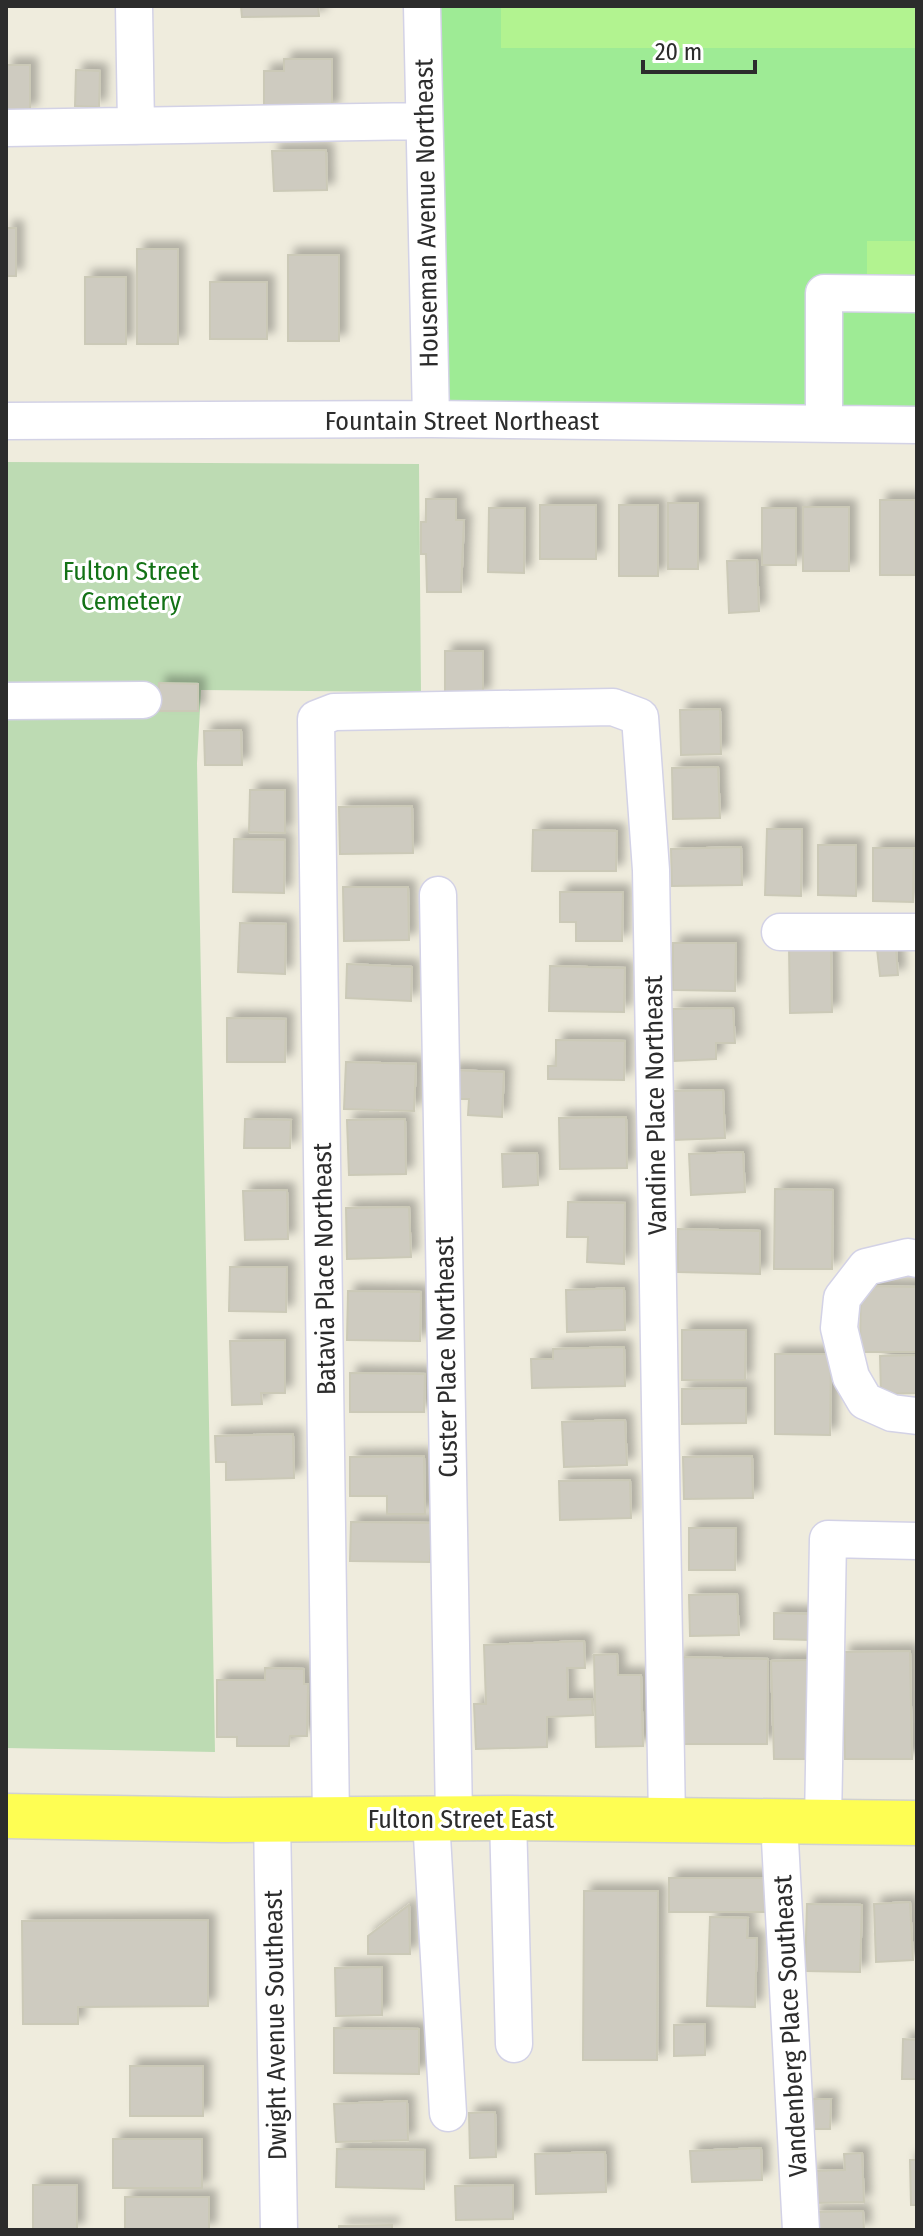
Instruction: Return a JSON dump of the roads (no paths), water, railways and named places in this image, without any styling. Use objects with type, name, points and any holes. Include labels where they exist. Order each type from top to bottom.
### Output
[{"type":"main road","name":"Fulton Street East","points":[[6,1816],[917,1823]]},
{"type":"street","points":[[134,6],[136,126]]},
{"type":"street","name":"Houseman Avenue Northeast","points":[[422,6],[431,419]]},
{"type":"street","points":[[6,128],[424,121]]},
{"type":"street","points":[[824,424],[824,293],[917,294]]},
{"type":"street","name":"Fountain Street Northeast","points":[[6,421],[431,419],[917,425]]},
{"type":"street","points":[[6,701],[143,700]]},
{"type":"street","name":"Vandine Place Northeast","points":[[316,719],[334,712],[613,707],[640,717],[651,870],[667,1821]]},
{"type":"street","name":"Batavia Place Northeast","points":[[316,719],[331,1820]]},
{"type":"street","name":"Custer Place Northeast","points":[[438,895],[442,1819],[448,2113]]},
{"type":"street","points":[[780,932],[917,932]]},
{"type":"street","points":[[917,1259],[908,1257],[866,1267],[842,1298],[839,1328],[851,1377],[865,1401],[892,1413],[917,1416]]},
{"type":"street","points":[[823,1823],[828,1539],[917,1541]]},
{"type":"street","points":[[508,1818],[514,2044]]},
{"type":"street","name":"Dwight Avenue Southeast","points":[[272,1819],[279,2230]]},
{"type":"street","name":"Vandenberg Place Southeast","points":[[779,1822],[801,2230]]},
{"type":"park label","name":"Fulton Street Cemetery","points":[[131,586]]}]
